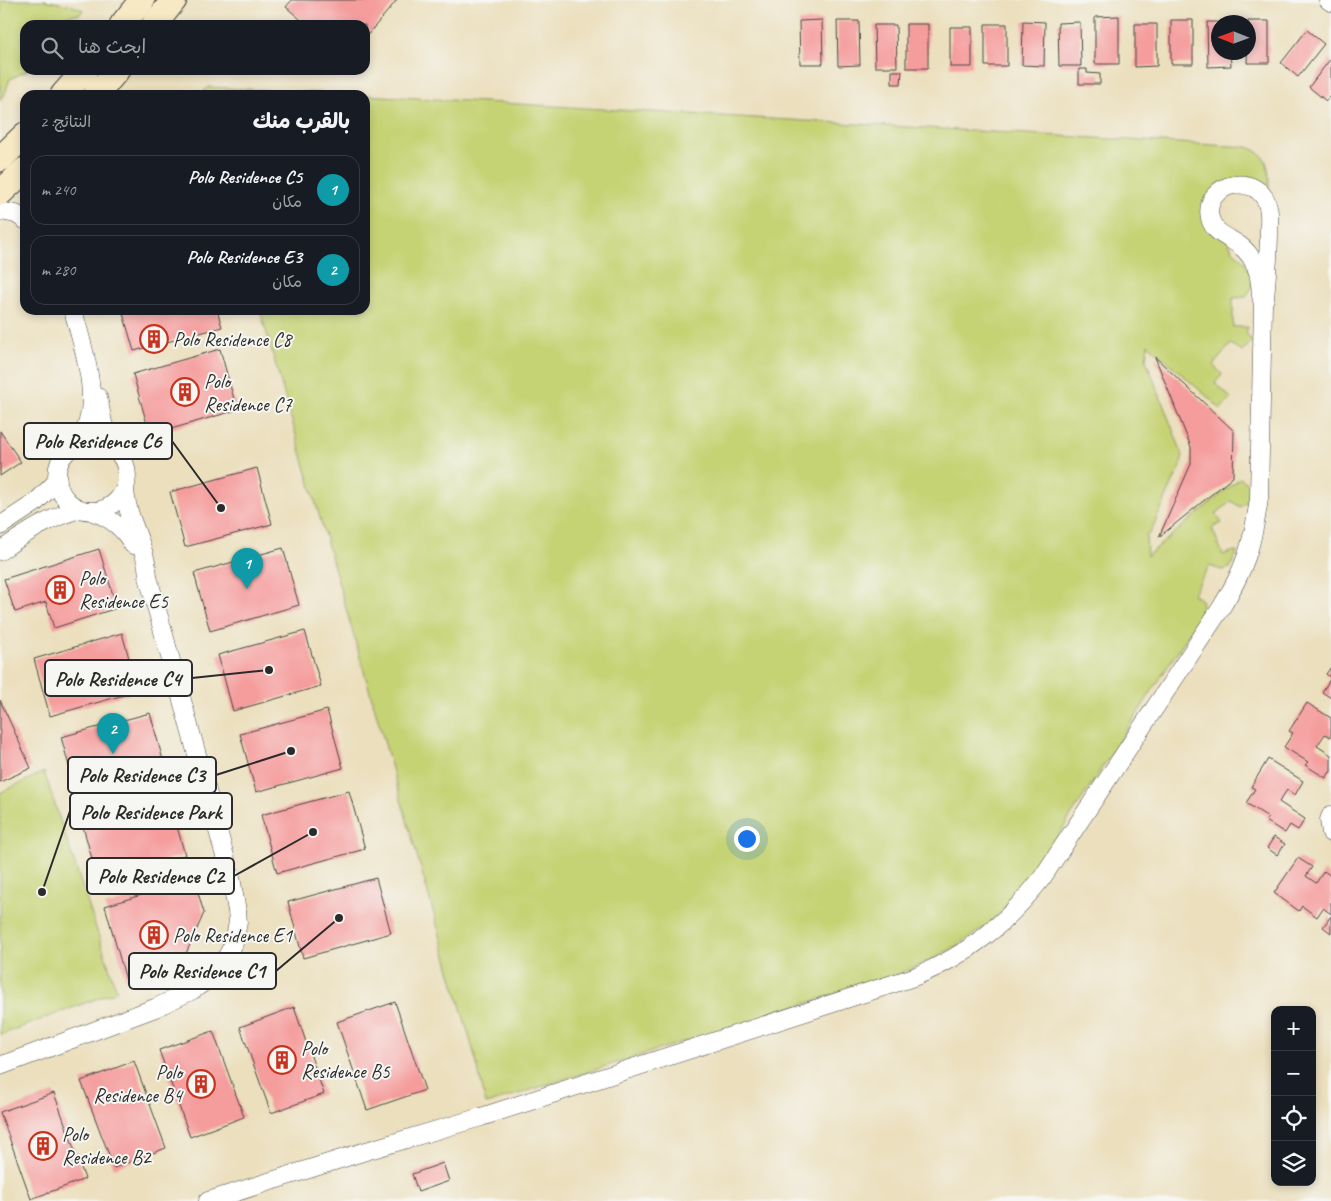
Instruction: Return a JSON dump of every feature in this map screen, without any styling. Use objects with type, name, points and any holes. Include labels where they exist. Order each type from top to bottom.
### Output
[{"type":"street","points":[[126,20],[142,0]]},
{"type":"street","points":[[158,20],[174,0]]},
{"type":"street","points":[[67,90],[81,75]]},
{"type":"street","points":[[100,90],[113,75]]},
{"type":"street","points":[[0,159],[20,140]]},
{"type":"street","points":[[0,193],[20,175]]},
{"type":"street","points":[[208,1201],[481,1117],[914,977],[955,958],[994,931],[1042,878],[1221,608],[1236,583],[1250,546],[1259,498],[1263,303],[1269,253],[1268,208],[1261,194],[1255,188],[1247,185],[1230,185],[1215,196],[1210,207],[1210,219],[1216,231],[1239,244],[1251,258],[1259,274],[1263,303]]},
{"type":"street","points":[[0,211],[20,217]]},
{"type":"street","points":[[74,315],[88,366],[91,405],[90,417],[77,445]]},
{"type":"street","points":[[0,1066],[155,1008],[185,1002],[217,986],[229,975],[241,956],[248,935],[247,912],[235,870],[222,841],[148,577],[145,555],[128,509],[125,488],[126,466],[113,448],[101,417],[94,378],[88,366]]},
{"type":"street","points":[[113,448],[106,444],[92,441],[77,445],[70,450],[60,463],[58,480],[67,501],[110,519],[123,530],[132,542],[148,577]]},
{"type":"street","points":[[0,526],[35,503],[58,480]]},
{"type":"street","points":[[0,551],[55,517],[87,510],[100,511],[113,505],[125,488]]},
{"type":"street","points":[[1331,815],[1329,820],[1331,833]]},
{"type":"green space","points":[[1,0],[44,0],[83,10],[79,15],[72,15],[61,20],[20,20],[20,74],[10,79],[4,96],[0,100]]},
{"type":"green space","points":[[208,87],[265,90],[205,90]]},
{"type":"green space","points":[[370,95],[1247,147],[1261,154],[1267,165],[1269,192],[1253,180],[1210,195],[1232,250],[1244,260],[1252,276],[1252,287],[1246,297],[1233,298],[1233,327],[1248,327],[1246,333],[1252,341],[1242,352],[1231,344],[1213,365],[1222,374],[1215,383],[1231,398],[1221,409],[1148,344],[1146,360],[1183,456],[1180,467],[1150,533],[1146,536],[1147,556],[1240,478],[1250,485],[1247,502],[1240,507],[1231,501],[1216,514],[1222,523],[1212,528],[1223,555],[1234,551],[1237,552],[1230,568],[1222,570],[1209,566],[1193,594],[1201,600],[1203,612],[1030,879],[1010,903],[983,927],[957,946],[899,974],[486,1104],[476,1060],[261,315],[370,315]]},
{"type":"green space","points":[[44,772],[117,991],[0,1035],[0,793]]},
{"type":"building","points":[[292,0],[397,0],[370,32],[370,20],[301,20],[286,7]]},
{"type":"building","points":[[1119,16],[1119,64],[1095,64],[1095,17]]},
{"type":"building","points":[[822,20],[823,64],[800,64],[799,21]]},
{"type":"building","points":[[1171,20],[1193,20],[1193,64],[1171,64]]},
{"type":"building","points":[[837,21],[859,21],[860,65],[838,66]]},
{"type":"building","points":[[1023,21],[1045,22],[1044,66],[1022,65]]},
{"type":"building","points":[[1256,21],[1269,21],[1269,63],[1247,63],[1247,60],[1256,60]]},
{"type":"building","points":[[1080,22],[1081,66],[1059,66],[1058,23]]},
{"type":"building","points":[[1207,22],[1211,22],[1211,60],[1231,60],[1231,66],[1208,67]]},
{"type":"building","points":[[906,24],[928,24],[928,68],[906,68]]},
{"type":"building","points":[[985,24],[1007,24],[1007,66],[985,66]]},
{"type":"building","points":[[1135,24],[1157,24],[1157,66],[1135,67]]},
{"type":"building","points":[[874,25],[896,25],[897,67],[875,67]]},
{"type":"building","points":[[950,27],[972,27],[972,67],[950,67]]},
{"type":"building","points":[[1307,30],[1324,44],[1298,77],[1281,63]]},
{"type":"building","points":[[1331,58],[1331,94],[1326,101],[1309,87]]},
{"type":"building","points":[[1079,69],[1087,69],[1087,73],[1100,74],[1100,84],[1079,84]]},
{"type":"building","points":[[892,71],[902,71],[901,84],[892,84]]},
{"type":"building","name":"Polo Residence C8","points":[[123,315],[218,315],[222,327],[134,351]]},
{"type":"building","name":"Polo Residence C7","points":[[220,349],[237,410],[150,435],[133,374]]},
{"type":"building","points":[[1155,357],[1234,431],[1233,477],[1159,537],[1191,464],[1191,447]]},
{"type":"building","points":[[0,431],[21,462],[0,476]]},
{"type":"building","points":[[257,468],[272,524],[185,547],[170,492]]},
{"type":"building","points":[[283,548],[299,605],[210,631],[194,573]]},
{"type":"building","name":"Polo Residence E5","points":[[99,549],[117,608],[54,628],[46,602],[15,612],[4,579]]},
{"type":"building","points":[[305,631],[321,686],[233,711],[218,655]]},
{"type":"building","points":[[122,633],[138,691],[50,716],[34,659]]},
{"type":"building","points":[[1331,667],[1331,678],[1326,674]]},
{"type":"building","points":[[1331,678],[1331,698],[1322,692]]},
{"type":"building","points":[[0,700],[31,768],[0,782]]},
{"type":"building","points":[[1307,703],[1331,718],[1331,737],[1325,734],[1317,746],[1331,755],[1331,772],[1326,778],[1305,765],[1308,762],[1284,747],[1293,733],[1289,731]]},
{"type":"building","points":[[327,710],[343,768],[256,792],[240,734]]},
{"type":"building","points":[[150,713],[166,771],[77,795],[61,737]]},
{"type":"building","points":[[1268,759],[1303,781],[1295,795],[1287,790],[1279,802],[1305,819],[1298,830],[1290,825],[1285,833],[1266,821],[1268,817],[1246,803],[1255,789],[1251,787]]},
{"type":"building","points":[[349,791],[365,849],[277,873],[261,815]]},
{"type":"building","points":[[169,798],[185,855],[98,880],[82,823]]},
{"type":"building","points":[[1274,837],[1285,844],[1277,855],[1267,848]]},
{"type":"building","points":[[1298,858],[1312,867],[1306,876],[1316,883],[1324,871],[1331,876],[1331,914],[1323,908],[1317,917],[1302,906],[1299,911],[1274,893]]},
{"type":"building","points":[[376,878],[391,933],[303,958],[288,902]]},
{"type":"building","name":"Polo Residence E1","points":[[194,879],[204,913],[184,958],[126,980],[105,906]]},
{"type":"building","points":[[1331,916],[1331,933],[1323,927]]},
{"type":"building","points":[[395,1002],[425,1090],[367,1110],[337,1022]]},
{"type":"building","name":"Polo Residence B5","points":[[294,1007],[324,1094],[271,1113],[240,1027]]},
{"type":"building","name":"Polo Residence B4","points":[[213,1031],[244,1117],[190,1137],[159,1050]]},
{"type":"building","points":[[134,1061],[166,1148],[114,1168],[81,1081]]},
{"type":"building","name":"Polo Residence B2","points":[[54,1093],[85,1179],[31,1199],[0,1112]]},
{"type":"building","points":[[443,1163],[449,1181],[418,1192],[412,1174]]},
{"type":"place","name":"Polo Residence C8","points":[[154,339]]},
{"type":"place","name":"Polo Residence C7","points":[[185,392]]},
{"type":"place","name":"Polo Residence C6","points":[[221,508]]},
{"type":"place","name":"Polo Residence C5","points":[[247,589]]},
{"type":"place","name":"Polo Residence E5","points":[[60,590]]},
{"type":"place","name":"Polo Residence C4","points":[[269,670]]},
{"type":"place","name":"Polo Residence C3","points":[[291,751]]},
{"type":"place","name":"Polo Residence E3","points":[[113,754]]},
{"type":"place","name":"Polo Residence C2","points":[[313,832]]},
{"type":"place","name":"Polo Residence Park","points":[[42,892]]},
{"type":"place","name":"Polo Residence C1","points":[[339,918]]},
{"type":"place","name":"Polo Residence E1","points":[[154,935]]},
{"type":"place","name":"Polo Residence B5","points":[[282,1060]]},
{"type":"place","name":"Polo Residence B4","points":[[201,1084]]},
{"type":"place","name":"Polo Residence B2","points":[[43,1146]]}]
